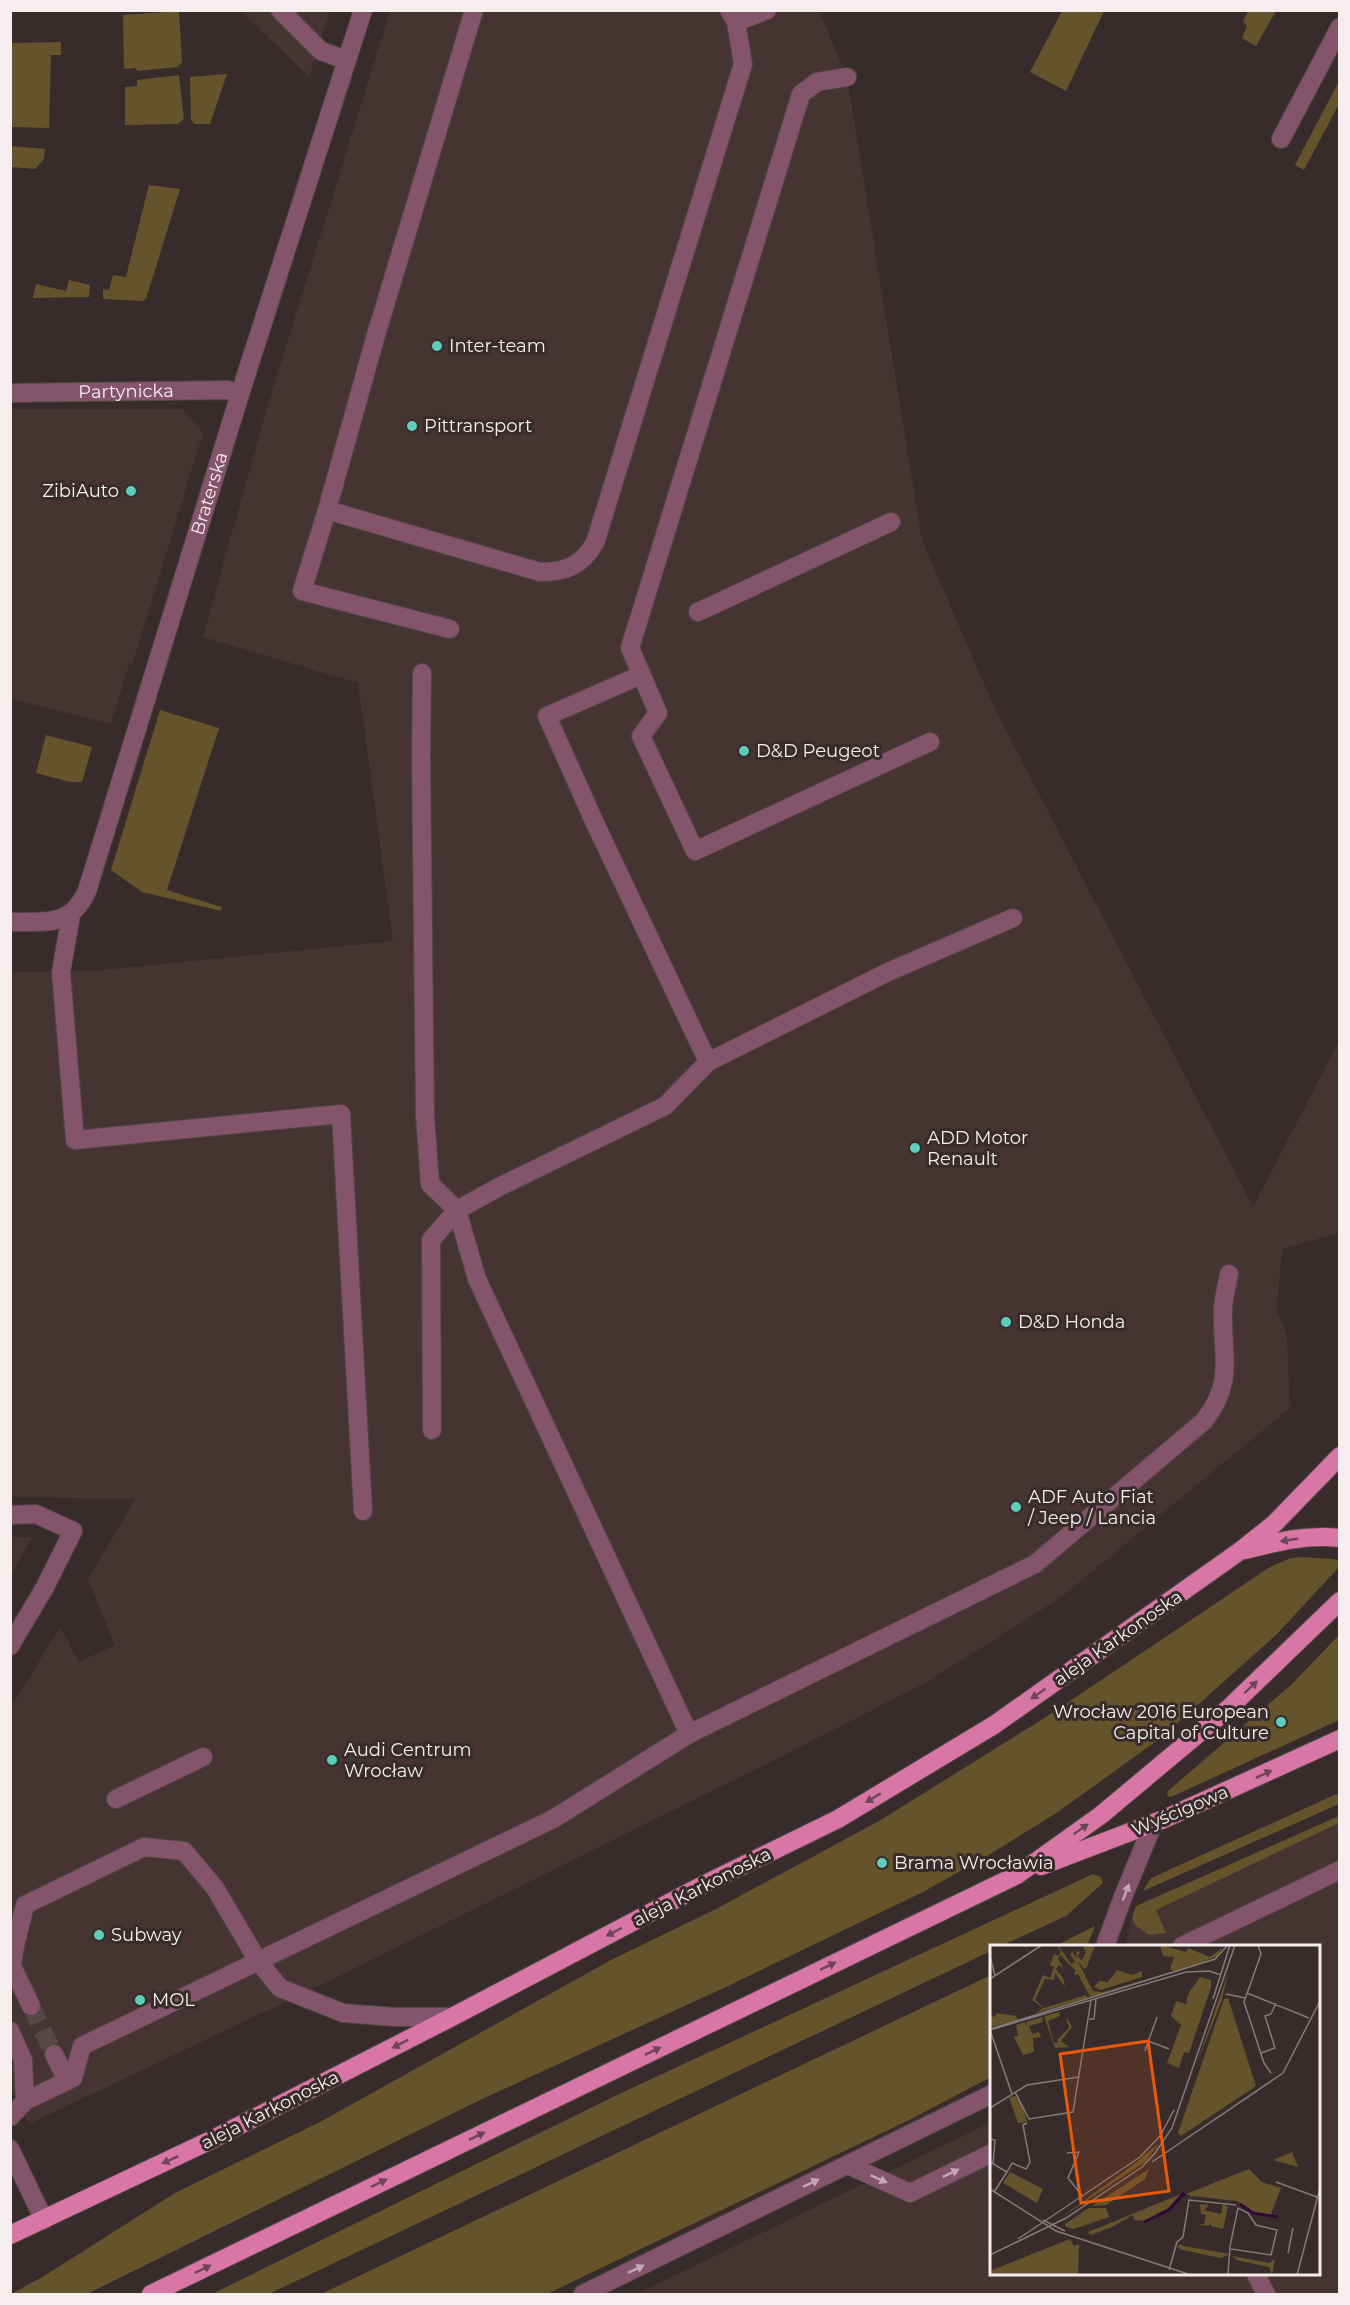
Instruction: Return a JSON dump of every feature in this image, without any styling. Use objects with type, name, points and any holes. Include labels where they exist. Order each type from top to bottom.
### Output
[{"type":"main road","name":"aleja Karkonoska","points":[[10,2235],[209,2141],[452,2018],[703,1885],[838,1819],[994,1725],[1240,1551],[1274,1524],[1340,1456]]},
{"type":"main road","points":[[1240,1551],[1291,1539],[1340,1538]]},
{"type":"main road","points":[[151,2295],[1017,1875],[1101,1815],[1229,1708],[1340,1601]]},
{"type":"main road","name":"Wyścigowa","points":[[1017,1875],[1153,1824],[1340,1739]]},
{"type":"street","points":[[280,10],[321,51],[346,60]]},
{"type":"street","name":"Braterska","points":[[71,915],[81,905],[87,891],[240,394],[363,10]]},
{"type":"street","points":[[450,629],[302,591],[474,10]]},
{"type":"street","points":[[327,510],[540,572],[555,572],[569,568],[585,558],[595,543],[743,64],[732,16],[767,10]]},
{"type":"street","points":[[1281,139],[1340,27]]},
{"type":"street","points":[[847,77],[817,82],[801,94],[630,648],[658,713],[641,736],[695,851],[930,742]]},
{"type":"street","name":"Partynicka","points":[[10,393],[228,390],[240,394]]},
{"type":"street","points":[[698,612],[891,522]]},
{"type":"street","points":[[422,673],[426,1116],[430,1184],[457,1210],[477,1280],[688,1734]]},
{"type":"street","points":[[641,675],[547,716],[708,1062]]},
{"type":"street","points":[[10,922],[49,921],[71,915],[61,972],[63,1021],[75,1140],[341,1114],[363,1511]]},
{"type":"street","points":[[432,1430],[430,1240],[457,1210],[508,1182],[664,1106],[708,1062],[888,972],[1013,918]]},
{"type":"street","points":[[10,2117],[26,2101],[74,2078],[82,2046],[553,1819],[688,1734],[1035,1564],[1204,1421],[1219,1399],[1225,1370],[1223,1305],[1229,1274]]},
{"type":"street","points":[[10,1515],[36,1514],[73,1531],[45,1587],[10,1646]]},
{"type":"street","points":[[116,1799],[203,1757]]},
{"type":"street","points":[[1107,1945],[1123,1897],[1153,1824]]},
{"type":"street","points":[[31,2006],[11,1971],[25,1905],[144,1847],[184,1851],[215,1888],[258,1961],[280,1988],[343,2013],[452,2018]]},
{"type":"street","points":[[1186,1945],[1340,1870]]},
{"type":"street","points":[[10,2031],[23,2060],[26,2101]]},
{"type":"street","points":[[54,2054],[67,2082]]},
{"type":"street","points":[[583,2295],[990,2095]]},
{"type":"street","points":[[10,2149],[44,2220]]},
{"type":"street","points":[[848,2165],[910,2193],[990,2154]]},
{"type":"street","points":[[1256,2275],[1266,2295]]},
{"type":"shaded area","points":[[1249,10],[1276,11],[1256,46],[1242,38],[1247,26],[1243,21]]},
{"type":"shaded area","points":[[179,11],[182,62],[178,67],[137,71],[136,68],[124,69],[123,15]]},
{"type":"shaded area","points":[[241,11],[330,11],[309,77]]},
{"type":"shaded area","points":[[390,11],[819,11],[847,77],[922,541],[996,711],[1253,1207],[1339,1041],[1339,1233],[1282,1249],[1277,1310],[1287,1338],[1290,1408],[1060,1598],[930,1680],[787,1754],[323,1984],[29,2124],[10,2089],[10,1709],[60,1627],[79,1662],[115,1645],[88,1580],[135,1499],[11,1497],[11,956],[13,972],[93,971],[393,941],[358,683],[203,637],[266,411]]},
{"type":"shaded area","points":[[1062,11],[1104,11],[1066,91],[1030,72]]},
{"type":"shaded area","points":[[61,42],[61,55],[51,55],[49,128],[11,127],[11,43]]},
{"type":"shaded area","points":[[227,74],[210,124],[195,124],[191,120],[190,77]]},
{"type":"shaded area","points":[[179,75],[184,119],[178,124],[125,125],[125,87],[137,86],[137,80]]},
{"type":"shaded area","points":[[1339,81],[1339,104],[1304,170],[1295,165]]},
{"type":"shaded area","points":[[10,146],[45,149],[44,159],[35,169],[11,167]]},
{"type":"shaded area","points":[[149,185],[180,189],[146,299],[142,301],[103,299],[103,289],[109,290],[113,275],[126,277]]},
{"type":"shaded area","points":[[69,280],[90,285],[89,297],[33,298],[36,284],[66,291]]},
{"type":"shaded area","points":[[11,409],[183,409],[203,433],[133,662],[129,664],[111,724],[11,699]]},
{"type":"shaded area","points":[[160,710],[219,728],[167,890],[222,907],[221,911],[142,892],[111,870]]},
{"type":"shaded area","points":[[46,735],[92,747],[82,782],[70,782],[36,773]]},
{"type":"shaded area","points":[[10,1537],[32,1537],[11,1575]]},
{"type":"shaded area","points":[[1291,1558],[1333,1559],[1339,1561],[1339,1567],[1277,1634],[1162,1737],[1058,1812],[987,1856],[923,1892],[728,1986],[478,2101],[87,2294],[11,2294],[44,2276],[175,2193],[320,2122],[611,1960],[716,1909],[879,1821],[1043,1719],[1270,1567]]},
{"type":"shaded area","points":[[1339,1635],[1339,1720],[1171,1797],[1167,1796],[1168,1791],[1291,1685]]},
{"type":"shaded area","points":[[1339,1793],[1339,1804],[1143,1891],[1151,1878]]},
{"type":"shaded area","points":[[1339,1816],[1339,1823],[1156,1910],[1166,1933],[1149,1935],[1135,1925],[1132,1918],[1136,1906]]},
{"type":"shaded area","points":[[1339,1817],[1339,2294],[636,2294],[990,2122],[990,2275],[1320,2275],[1320,1945],[1125,1945],[1134,1910]]},
{"type":"shaded area","points":[[1093,1874],[1101,1877],[1103,1883],[1066,1916],[1003,1945],[990,1945],[990,1951],[269,2294],[212,2294],[617,2095]]},
{"type":"shaded area","points":[[1095,1926],[1087,1945],[1056,1945]]},
{"type":"shaded area","points":[[990,1975],[990,2078],[911,2119],[547,2294],[321,2294]]},
{"type":"tunnel","points":[[31,2006],[54,2054]]},
{"type":"place","name":"Inter-team","points":[[437,346]]},
{"type":"place","name":"Pittransport","points":[[412,426]]},
{"type":"place","name":"ZibiAuto","points":[[131,491]]},
{"type":"place","name":"D&D Peugeot","points":[[744,751]]},
{"type":"place","name":"ADD Motor Renault","points":[[915,1148]]},
{"type":"place","name":"D&D Honda","points":[[1006,1322]]},
{"type":"place","name":"ADF Auto Fiat / Jeep / Lancia","points":[[1016,1507]]},
{"type":"place","name":"Wrocław 2016 European Capital of Culture","points":[[1281,1722]]},
{"type":"place","name":"Audi Centrum Wrocław","points":[[332,1760]]},
{"type":"place","name":"Brama Wrocławia","points":[[882,1863]]},
{"type":"place","name":"Subway","points":[[99,1935]]},
{"type":"place","name":"MOL","points":[[140,2000]]}]
